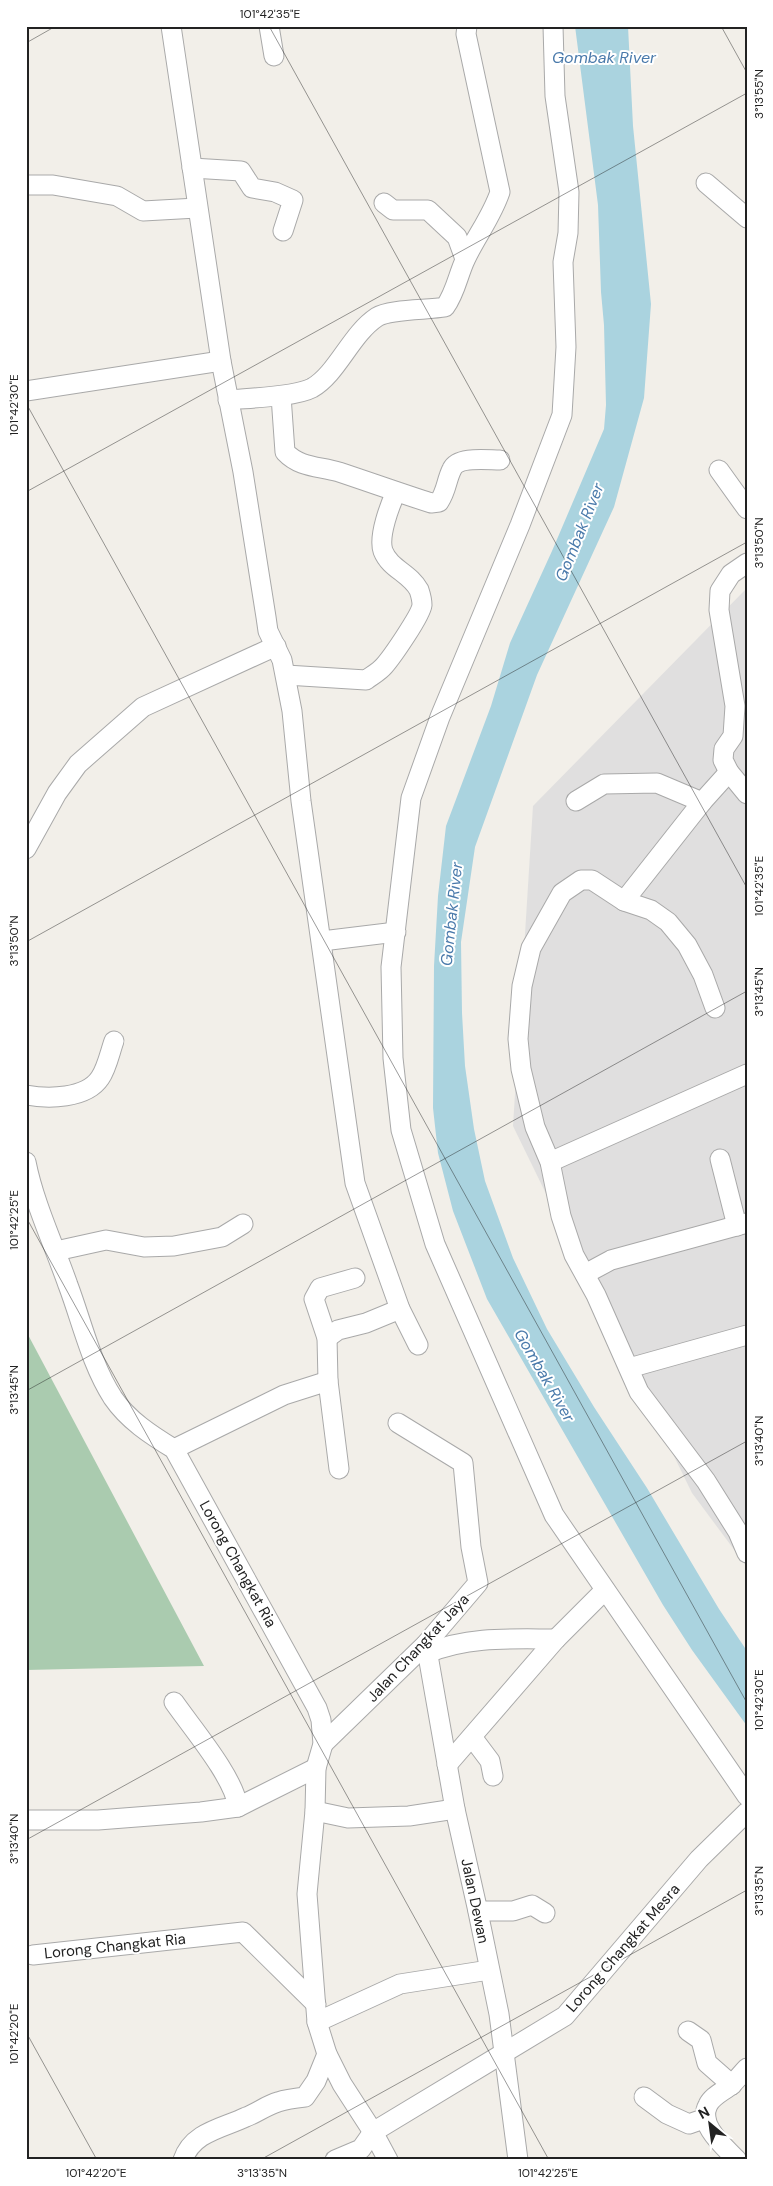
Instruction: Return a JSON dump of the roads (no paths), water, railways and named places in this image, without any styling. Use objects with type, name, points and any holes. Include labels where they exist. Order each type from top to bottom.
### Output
[{"type":"street","points":[[171,26],[221,361],[242,472],[268,631],[282,660],[292,711],[302,802],[355,1183],[400,1309],[418,1345]]},
{"type":"street","points":[[269,26],[274,56]]},
{"type":"street","points":[[228,400],[281,396],[312,388],[328,372],[354,338],[378,316],[393,312],[427,311],[445,307],[454,295],[465,259],[494,210],[500,192],[466,34],[467,26]]},
{"type":"street","points":[[552,26],[555,96],[569,192],[568,233],[564,262],[566,347],[562,415],[520,525],[440,717],[411,798],[391,968],[392,1040],[401,1130],[435,1244],[554,1515],[747,1796]]},
{"type":"street","points":[[192,168],[242,171],[252,188],[275,192],[293,200],[283,231]]},
{"type":"street","points":[[706,183],[747,218]]},
{"type":"street","points":[[26,185],[53,185],[117,196],[144,211],[197,208]]},
{"type":"street","points":[[384,203],[394,210],[428,210],[457,237],[465,259]]},
{"type":"street","points":[[26,391],[221,361]]},
{"type":"street","points":[[281,396],[285,452],[292,460],[338,472],[430,504],[439,502],[446,492],[452,470],[456,464],[462,461],[500,460]]},
{"type":"street","points":[[719,470],[747,509]]},
{"type":"street","points":[[286,675],[366,680],[384,667],[418,616],[422,604],[419,590],[409,577],[390,564],[382,549],[384,529],[390,505],[396,492]]},
{"type":"street","points":[[747,563],[731,574],[720,591],[719,610],[740,731],[724,748],[723,760],[729,772],[747,794]]},
{"type":"street","points":[[26,849],[57,793],[78,764],[143,707],[276,646]]},
{"type":"street","points":[[624,902],[702,802],[729,772]]},
{"type":"street","points":[[576,801],[604,784],[657,783],[702,802]]},
{"type":"street","points":[[715,1008],[703,975],[687,945],[668,922],[651,910],[624,902],[592,880],[581,880],[562,893],[532,948],[522,986],[519,1046],[521,1069],[535,1127],[550,1162],[561,1216],[574,1255],[596,1295],[639,1392],[706,1482],[738,1532],[747,1554]]},
{"type":"street","points":[[322,941],[396,932]]},
{"type":"street","points":[[26,1095],[46,1098],[66,1096],[92,1087],[101,1077],[114,1041]]},
{"type":"street","points":[[550,1162],[747,1074]]},
{"type":"street","points":[[584,1274],[610,1260],[742,1225],[720,1159]]},
{"type":"street","name":"Lorong Changkat Ria","points":[[26,1162],[101,1376],[114,1399],[143,1429],[174,1449],[317,1708],[321,1720],[323,1744],[316,1768],[315,1811],[307,1894],[317,2013],[328,2054],[342,2084],[373,2132],[388,2160]]},
{"type":"street","points":[[56,1251],[106,1240],[144,1247],[174,1246],[222,1237],[243,1224]]},
{"type":"street","points":[[339,1468],[328,1381],[327,1338],[314,1299],[320,1288],[355,1278]]},
{"type":"street","points":[[327,1338],[338,1330],[366,1323],[400,1309]]},
{"type":"street","points":[[629,1368],[747,1335]]},
{"type":"street","points":[[174,1449],[284,1395],[328,1381]]},
{"type":"street","name":"Jalan Changkat Jaya","points":[[323,1744],[427,1648],[478,1583],[471,1547],[463,1463],[398,1424]]},
{"type":"street","points":[[447,1765],[556,1639],[606,1590]]},
{"type":"street","points":[[427,1648],[491,1639],[556,1639]]},
{"type":"street","name":"Jalan Dewan","points":[[427,1648],[455,1809],[478,1911],[505,2054],[518,2160]]},
{"type":"street","points":[[174,1702],[218,1765],[237,1797],[238,1807]]},
{"type":"street","points":[[472,1737],[490,1761],[493,1776]]},
{"type":"street","points":[[26,1820],[98,1820],[201,1812],[238,1807],[316,1768]]},
{"type":"street","points":[[315,1811],[348,1818],[409,1816],[455,1809]]},
{"type":"street","name":"Lorong Changkat Mesra","points":[[335,2160],[361,2149],[373,2132],[565,2016],[699,1859],[747,1812]]},
{"type":"street","points":[[478,1911],[514,1911],[532,1905],[545,1913]]},
{"type":"street","name":"Lorong Changkat Ria","points":[[33,1955],[243,1932],[317,2013]]},
{"type":"street","points":[[317,2013],[400,1984],[489,1970]]},
{"type":"street","points":[[688,2031],[701,2040],[707,2063],[732,2085]]},
{"type":"street","points":[[183,2160],[186,2152],[200,2138],[215,2128],[244,2118],[277,2102],[305,2097],[316,2081],[328,2054]]},
{"type":"street","points":[[737,2160],[713,2135],[706,2118],[708,2105],[717,2095],[732,2085],[747,2068]]},
{"type":"street","points":[[644,2097],[667,2114],[688,2124],[706,2118]]},
{"type":"water","name":"Gombak River","points":[[575,26],[628,26],[633,126],[651,304],[644,398],[614,507],[537,675],[475,847],[461,942],[465,1066],[474,1129],[485,1181],[513,1258],[547,1329],[594,1407],[647,1488],[719,1609],[747,1651],[747,1726],[692,1650],[663,1605],[487,1299],[453,1211],[438,1153],[433,1108],[434,966],[438,896],[446,826],[491,706],[510,643],[604,429],[606,405],[604,325],[598,205]]}]
